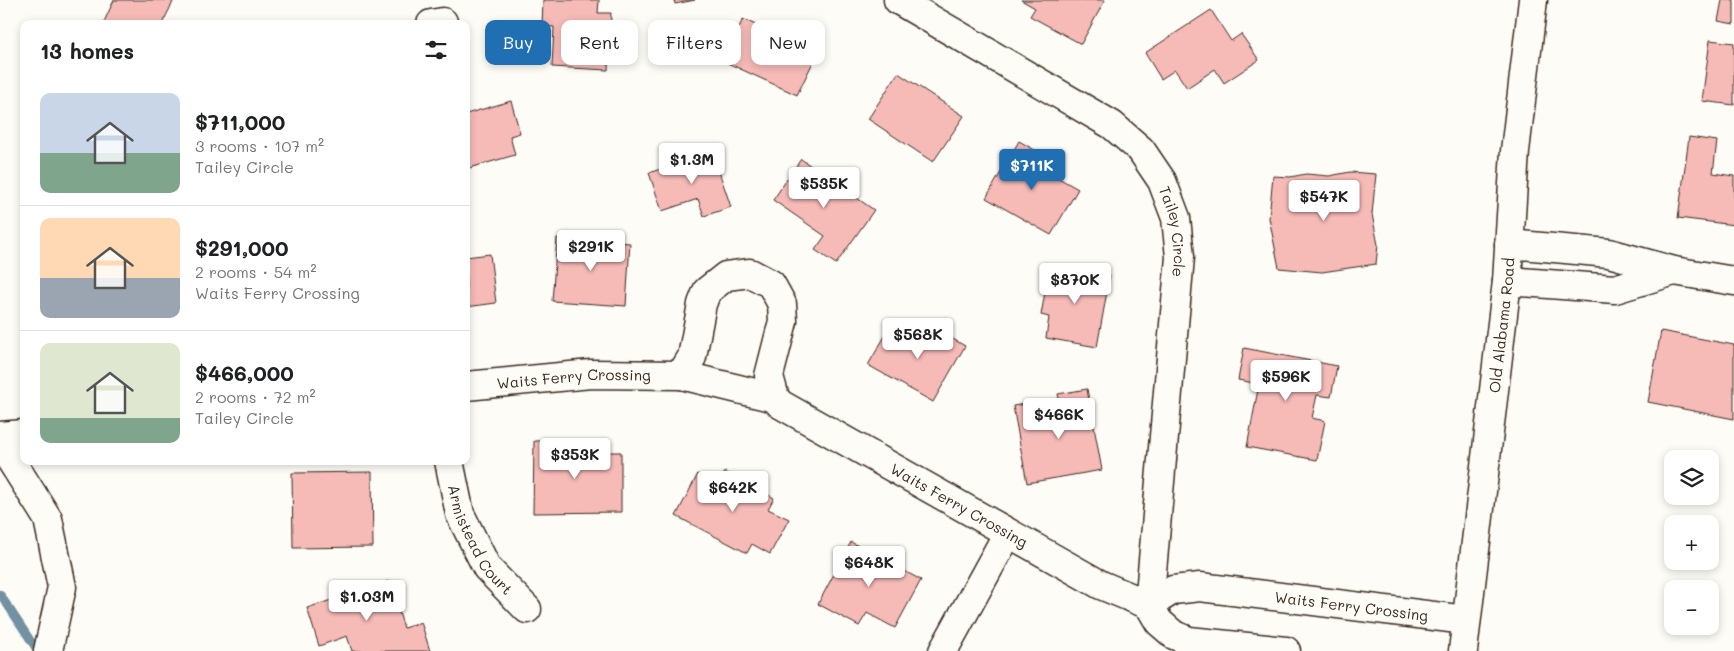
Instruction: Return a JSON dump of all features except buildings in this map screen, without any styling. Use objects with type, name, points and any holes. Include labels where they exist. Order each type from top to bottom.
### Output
[{"type":"street","name":"Tailey Circle","points":[[898,0],[1112,124],[1142,150],[1162,181],[1176,218],[1180,257],[1149,605]]},
{"type":"street","name":"Old Alabama Road","points":[[1463,651],[1507,281],[1515,151],[1533,0]]},
{"type":"street","points":[[1509,244],[1609,253],[1674,271],[1734,281]]},
{"type":"street","points":[[1507,281],[1615,289],[1674,271]]},
{"type":"street","points":[[681,376],[692,357],[702,304],[708,291],[726,276],[750,274],[771,284],[782,304],[783,321],[769,376],[775,398]]},
{"type":"street","name":"Waits Ferry Crossing","points":[[470,386],[592,374],[681,376],[775,398],[780,404],[1101,585],[1149,605],[1173,590],[1200,587],[1466,620]]},
{"type":"street","points":[[7,446],[48,520],[62,588],[48,651]]},
{"type":"street","name":"Armistead Court","points":[[450,465],[460,514],[487,568],[528,609]]},
{"type":"street","points":[[943,651],[1008,533]]},
{"type":"street","points":[[1149,605],[1159,622],[1174,635],[1189,641],[1286,651]]},
{"type":"waterway","points":[[0,594],[35,647]]}]
